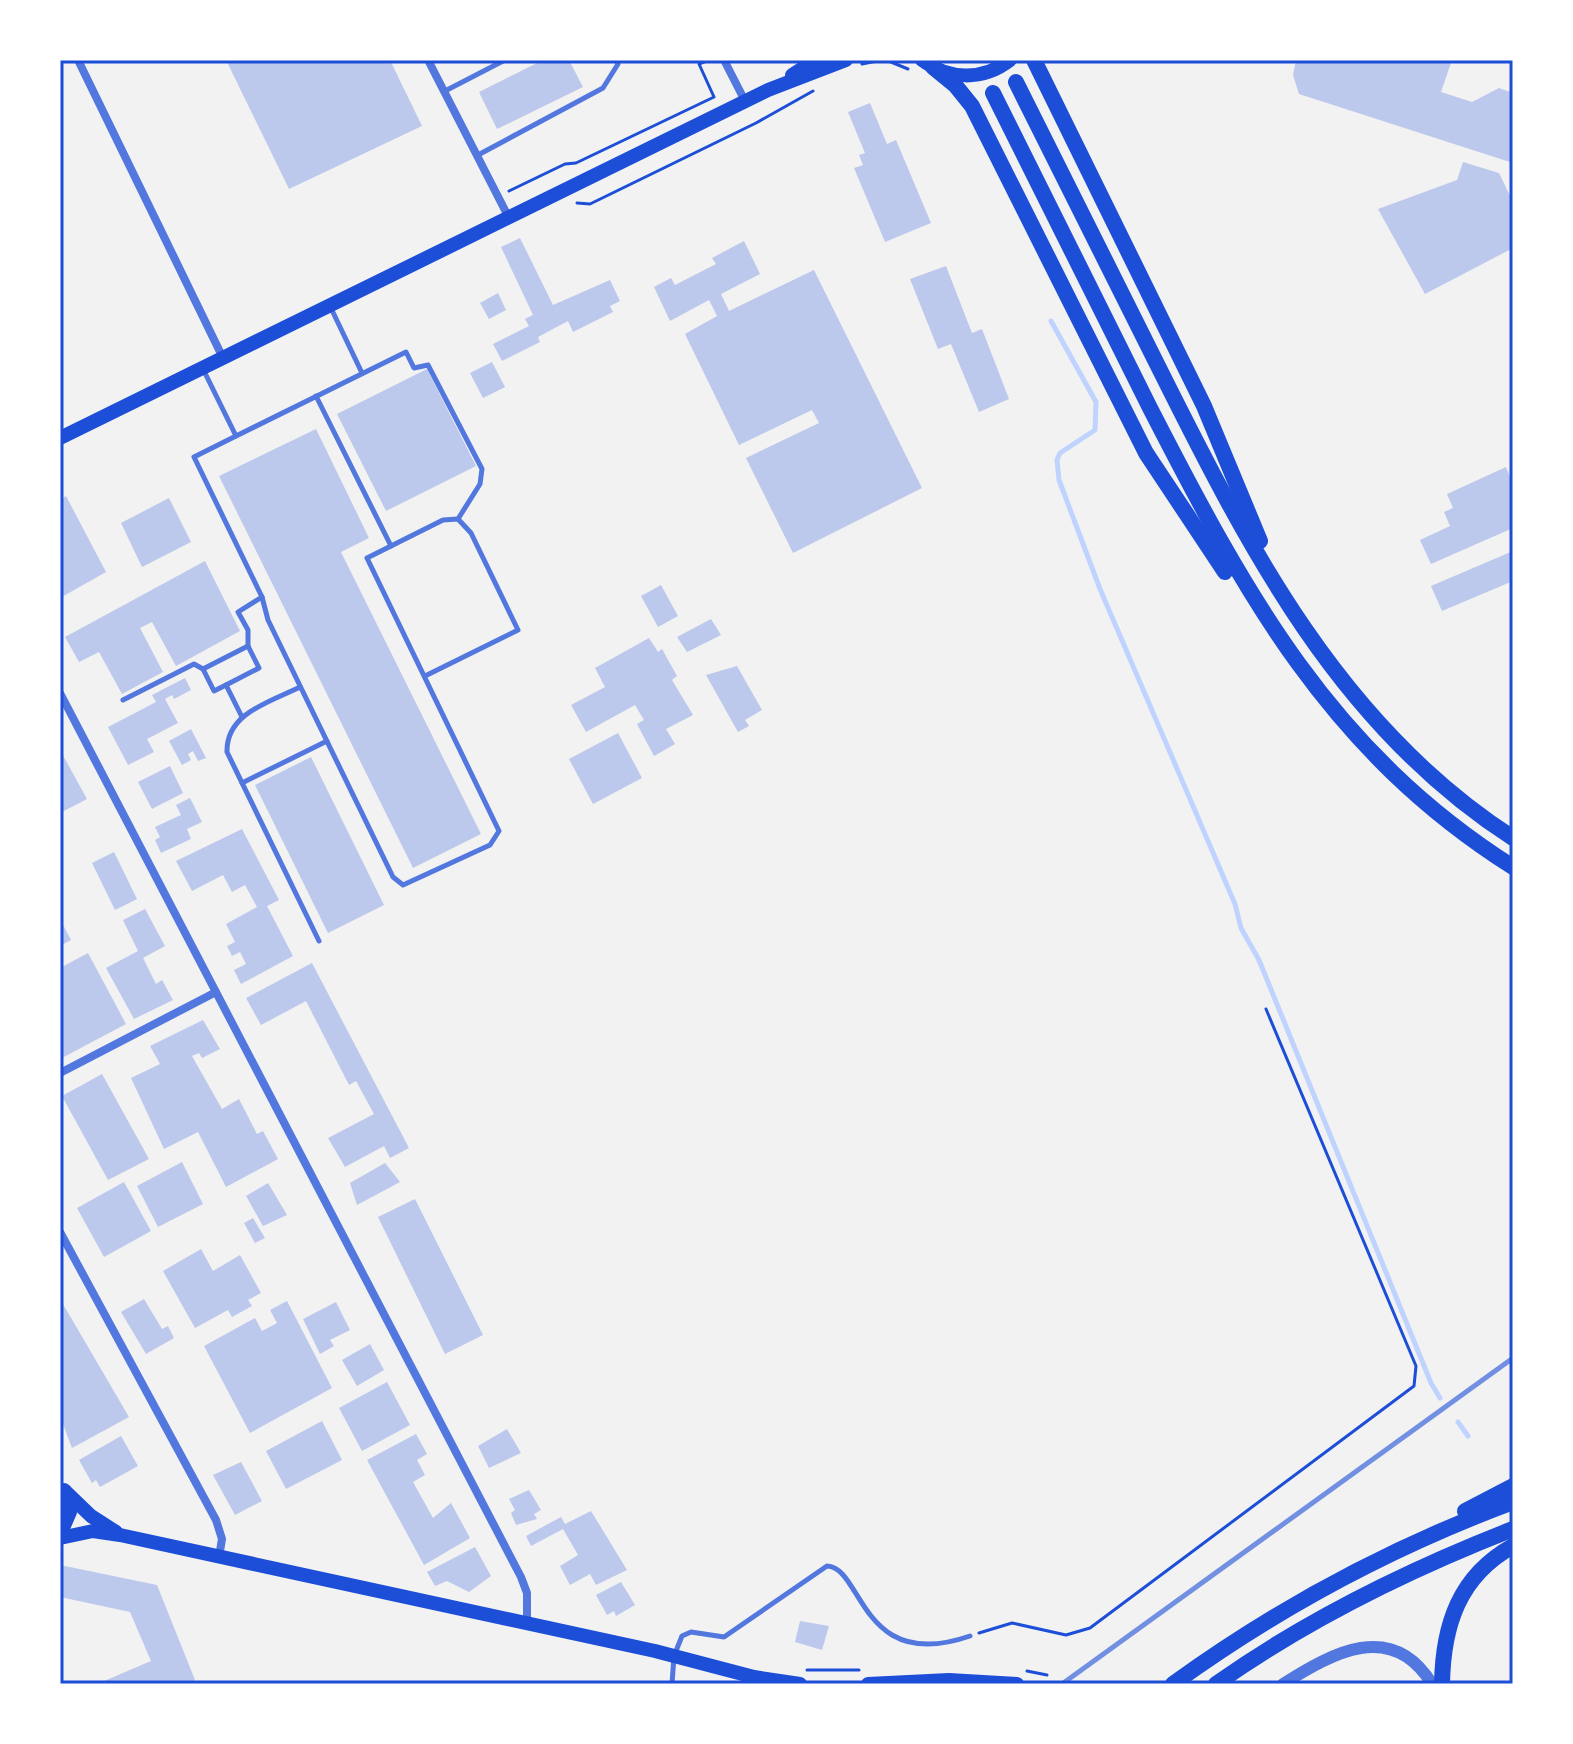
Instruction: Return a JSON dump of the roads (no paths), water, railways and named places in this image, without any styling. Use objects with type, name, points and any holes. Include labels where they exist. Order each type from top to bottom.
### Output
[{"type":"highway","points":[[1034,60],[1210,419],[1262,545],[1302,613],[1380,727]]},
{"type":"highway","points":[[925,62],[955,85],[972,106],[1161,478],[1279,659],[1421,799],[1513,867]]},
{"type":"highway","points":[[1016,82],[1263,567],[1321,657],[1380,727],[1448,791],[1513,838]]},
{"type":"highway","points":[[993,93],[1237,573],[1292,658],[1335,713]]},
{"type":"highway","points":[[1173,1684],[1279,1613],[1414,1543],[1513,1486]]},
{"type":"highway","points":[[1414,1543],[1513,1502]]},
{"type":"highway","points":[[1216,1684],[1283,1640],[1364,1595],[1513,1529]]},
{"type":"highway","points":[[1442,1684],[1447,1630],[1458,1600],[1483,1567],[1513,1546]]},
{"type":"main road","points":[[60,438],[768,90],[815,60]]},
{"type":"main road","points":[[925,62],[953,75],[975,75],[996,69],[1010,60]]},
{"type":"main road","points":[[768,90],[848,65]]},
{"type":"main road","points":[[62,1488],[91,1516],[120,1535]]},
{"type":"main road","points":[[60,1537],[70,1512],[62,1488]]},
{"type":"main road","points":[[60,1537],[93,1531],[120,1535],[527,1623],[754,1677],[802,1677]]},
{"type":"main road","points":[[869,1677],[1017,1684]]},
{"type":"street","points":[[78,60],[223,358]]},
{"type":"street","points":[[428,60],[509,218]]},
{"type":"street","points":[[724,60],[745,101]]},
{"type":"street","points":[[60,693],[521,1577],[527,1593],[527,1623]]},
{"type":"street","points":[[60,1073],[216,992]]},
{"type":"street","points":[[60,1232],[216,1520],[222,1539],[219,1557]]},
{"type":"street","points":[[1283,1684],[1338,1653],[1368,1646],[1405,1657],[1432,1684]]},
{"type":"lane","points":[[445,91],[505,60]]},
{"type":"lane","points":[[478,155],[603,88],[618,64],[616,60]]},
{"type":"lane","points":[[330,306],[362,373]]},
{"type":"lane","points":[[406,352],[414,368],[425,363],[432,367],[483,477],[458,519],[443,520],[367,558],[499,831],[490,845],[410,884],[397,882],[300,687],[268,620],[262,597],[194,457],[406,352]]},
{"type":"lane","points":[[203,368],[236,436]]},
{"type":"lane","points":[[316,396],[391,546]]},
{"type":"lane","points":[[425,676],[518,630],[471,533],[458,519]]},
{"type":"lane","points":[[123,700],[194,664],[203,669],[214,691],[259,668],[248,646],[248,630],[238,612],[262,597]]},
{"type":"lane","points":[[203,669],[248,646]]},
{"type":"lane","points":[[226,685],[242,717]]},
{"type":"lane","points":[[300,687],[242,717],[227,738],[227,752],[319,941]]},
{"type":"lane","points":[[242,783],[327,741]]},
{"type":"lane","points":[[672,1684],[674,1656],[686,1634],[724,1637],[818,1572],[832,1566],[842,1572],[876,1624],[896,1637],[926,1643],[970,1636]]},
{"type":"waterway","points":[[1051,321],[1096,402],[1095,430],[1060,453],[1057,460],[1059,480],[1100,589],[1235,904],[1241,928],[1259,960],[1431,1383],[1440,1398]]},
{"type":"waterway","points":[[1458,1422],[1468,1436]]},
{"type":"railway","points":[[1062,1684],[1513,1358]]}]
